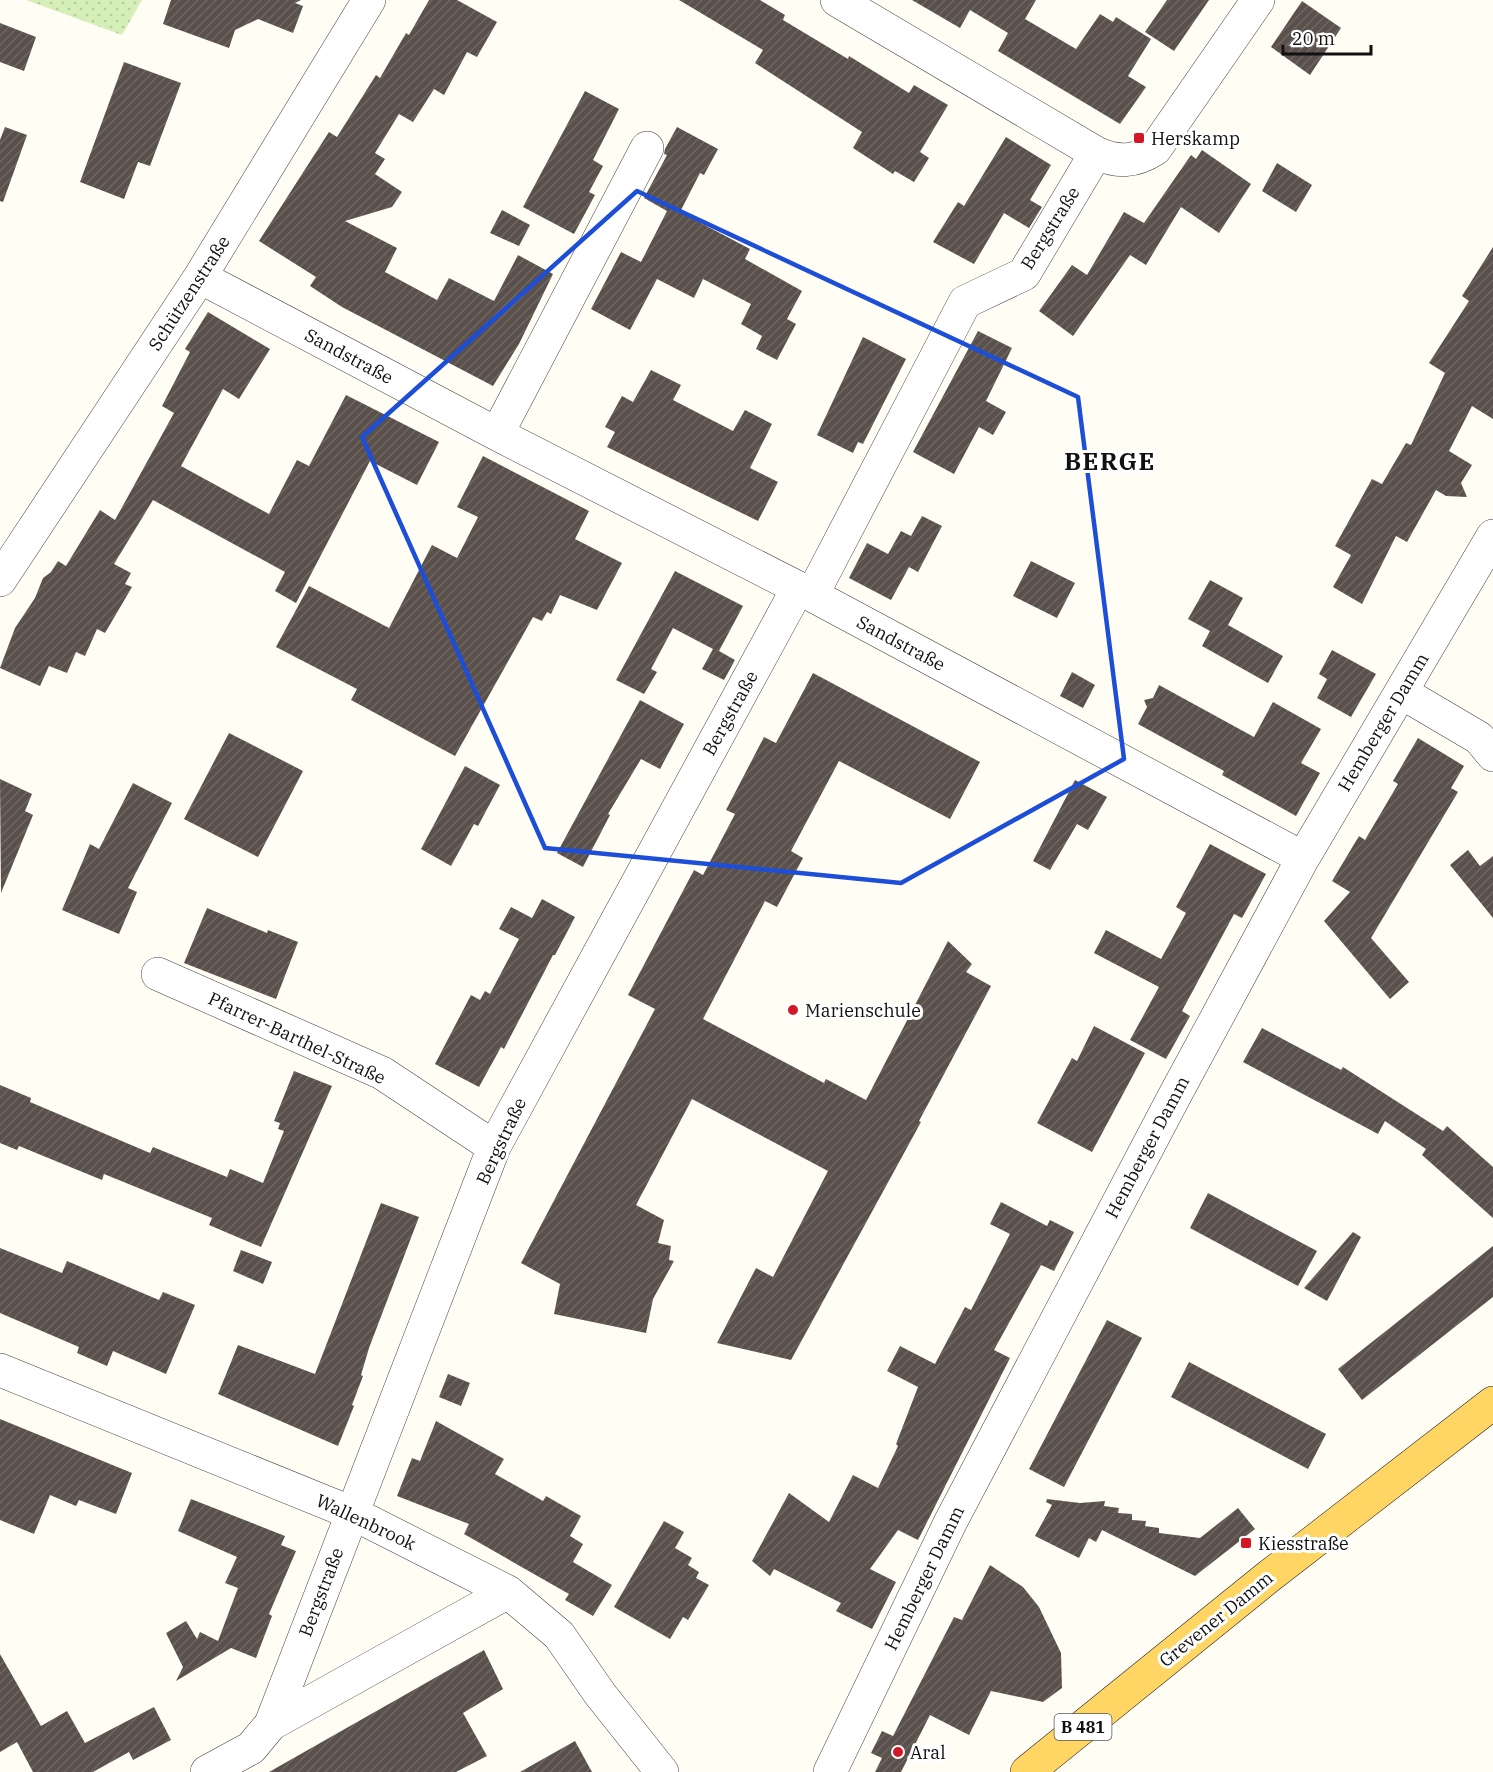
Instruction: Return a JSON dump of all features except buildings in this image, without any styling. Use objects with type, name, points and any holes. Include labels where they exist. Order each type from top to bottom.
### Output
[{"type":"main road","name":"Grevener Damm","points":[[1028,1772],[1268,1577],[1493,1403]]},
{"type":"street","name":"Schützenstraße","points":[[0,580],[200,277],[369,0]]},
{"type":"street","points":[[837,0],[1096,153],[1110,159],[1126,161],[1142,158],[1155,148],[1258,0]]},
{"type":"street","points":[[497,434],[647,148]]},
{"type":"street","name":"Bergstraße","points":[[207,1772],[251,1748],[271,1724],[494,1147],[965,302],[1024,274],[1096,153]]},
{"type":"street","name":"Sandstraße","points":[[200,277],[497,434],[805,592],[1303,858]]},
{"type":"street","name":"Hemberger Damm","points":[[830,1772],[950,1523],[1174,1095],[1303,858],[1493,536]]},
{"type":"street","points":[[1401,692],[1479,738],[1493,755]]},
{"type":"street","name":"Pfarrer-Barthel-Straße","points":[[158,974],[382,1073],[494,1147]]},
{"type":"street","name":"Wallenbrook","points":[[0,1370],[352,1513],[508,1592],[559,1635],[600,1694],[662,1772]]},
{"type":"street","name":"Bergstraße","points":[[271,1724],[508,1592]]},
{"type":"highlighted area","points":[[637,191],[1078,397],[1124,759],[901,883],[545,848],[362,437]]},
{"type":"green space","points":[[26,0],[142,0],[122,35]]},
{"type":"place","name":"Herskamp","points":[[1139,138]]},
{"type":"place","name":"Marienschule","points":[[793,1010]]},
{"type":"place","name":"Kiesstraße","points":[[1246,1543]]},
{"type":"place","name":"Aral","points":[[898,1752]]},
{"type":"district","name":"BERGE","points":[[1110,461]]}]
